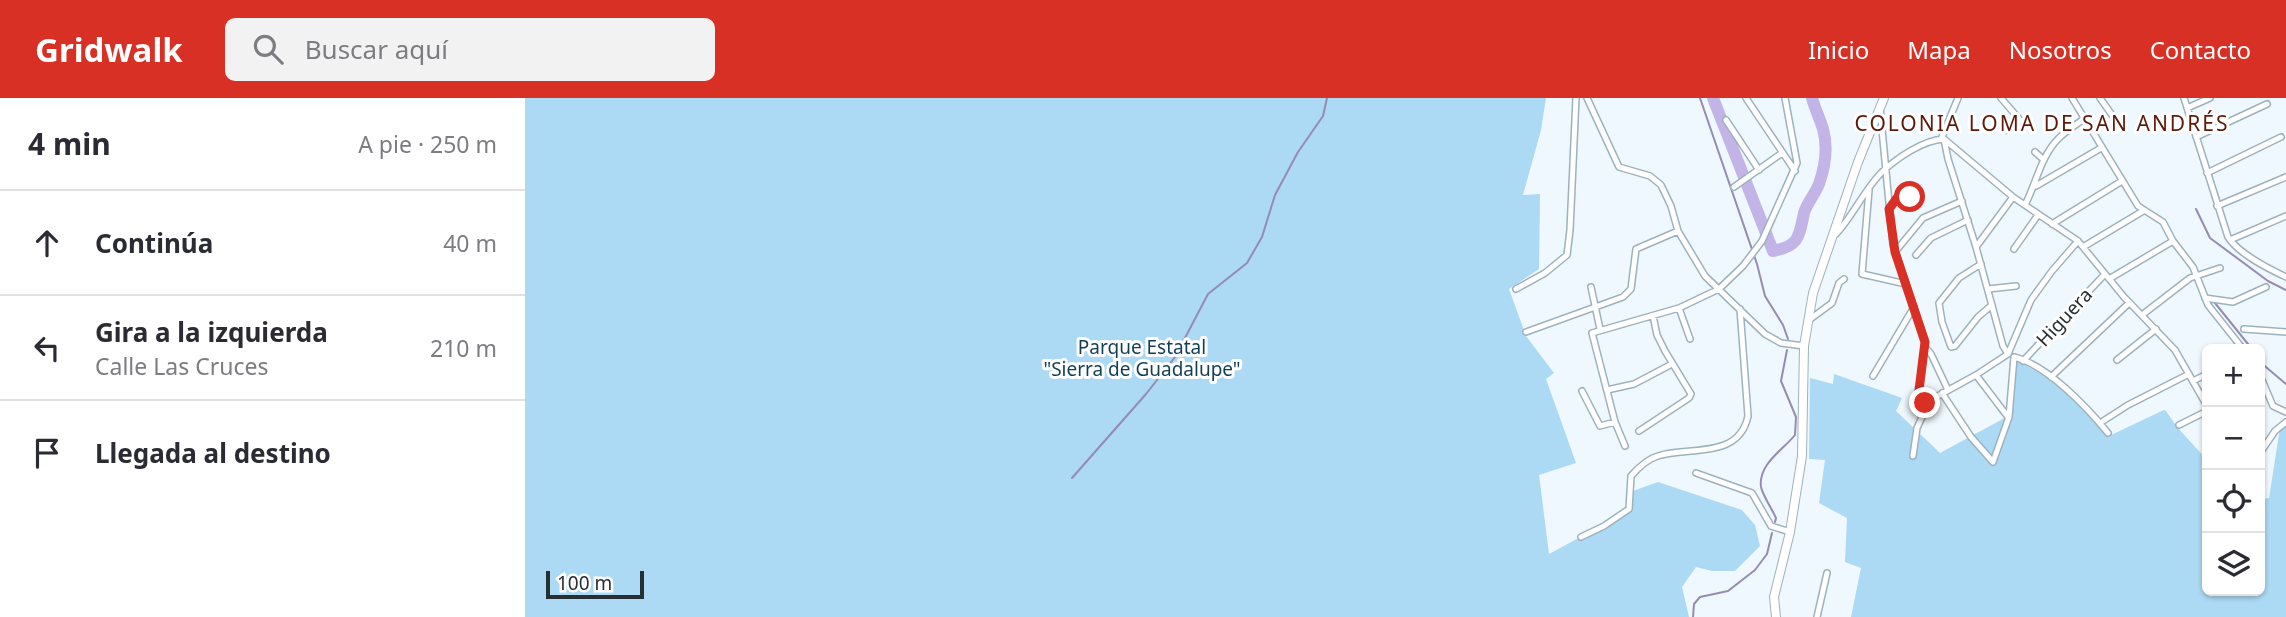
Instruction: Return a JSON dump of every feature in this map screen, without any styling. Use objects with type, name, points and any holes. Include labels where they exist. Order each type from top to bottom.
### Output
[{"type":"street","points":[[1516,289],[1545,273],[1567,255],[1576,98]]},
{"type":"street","points":[[1587,98],[1619,167],[1656,179],[1661,185],[1671,206],[1678,231],[1700,270],[1774,340],[1788,345],[1804,346]]},
{"type":"street","points":[[1746,98],[1795,171]]},
{"type":"street","points":[[1625,446],[1615,422],[1592,333],[1679,308],[1719,289],[1743,266],[1762,240],[1795,171],[1797,160],[1785,98]]},
{"type":"street","points":[[1776,617],[1775,597],[1790,532],[1803,446],[1804,346],[1808,320],[1819,271],[1884,98]]},
{"type":"street","points":[[1958,98],[1942,137],[2003,346],[2008,354],[2051,377],[2080,400],[2108,433]]},
{"type":"street","points":[[2001,98],[2020,120],[2006,130]]},
{"type":"street","points":[[2072,98],[2143,211],[2163,222],[2196,275],[2213,312],[2239,344]]},
{"type":"street","points":[[2100,98],[2112,115]]},
{"type":"street","points":[[2184,98],[2230,240],[2256,260],[2286,277]]},
{"type":"street","points":[[2187,108],[2210,98]]},
{"type":"street","points":[[2196,136],[2267,104]]},
{"type":"street","points":[[1880,107],[1895,252],[1925,347],[1918,398],[1927,406],[1917,428],[1913,456]]},
{"type":"street","points":[[2025,205],[2036,186],[2044,160],[2056,141],[2085,118]]},
{"type":"street","points":[[1726,120],[1759,170]]},
{"type":"street","points":[[2207,173],[2281,137]]},
{"type":"street","points":[[1831,239],[1849,220],[1886,169],[1922,145],[1944,139],[2013,197],[2078,241],[2129,303],[2175,350],[2206,407]]},
{"type":"street","points":[[2036,186],[2101,148]]},
{"type":"street","points":[[2035,152],[2044,160]]},
{"type":"street","points":[[1734,187],[1782,153]]},
{"type":"street","points":[[2217,206],[2286,177]]},
{"type":"street","points":[[2052,224],[2122,181]]},
{"type":"street","points":[[1889,209],[1905,187],[1914,205]]},
{"type":"street","points":[[1869,190],[1862,274],[1906,284]]},
{"type":"street","points":[[1976,247],[2013,197]]},
{"type":"street","points":[[1895,252],[1923,218],[1962,201]]},
{"type":"street","points":[[2083,247],[2143,211]]},
{"type":"street","points":[[2014,249],[2038,215]]},
{"type":"street","points":[[2230,240],[2286,216]]},
{"type":"street","points":[[1916,256],[1927,240],[1968,220]]},
{"type":"street","points":[[1526,332],[1623,297],[1631,289],[1636,249],[1678,231]]},
{"type":"street","points":[[1925,403],[2008,354],[2031,300],[2078,241]]},
{"type":"street","name":"Higuera","points":[[2023,361],[2107,276],[2173,241]]},
{"type":"street","points":[[1981,264],[1959,278],[1939,303],[1942,322],[1951,347],[1955,346],[1978,317],[1992,305]]},
{"type":"street","points":[[2142,315],[2196,275],[2221,268]]},
{"type":"street","points":[[1808,320],[1832,303],[1840,281],[1844,278]]},
{"type":"street","points":[[1988,289],[2016,286]]},
{"type":"street","points":[[1591,287],[1599,329]]},
{"type":"street","points":[[2205,298],[2233,302],[2266,287]]},
{"type":"street","points":[[2051,377],[2129,303]]},
{"type":"street","points":[[1873,376],[1914,307]]},
{"type":"street","points":[[1679,308],[1690,340]]},
{"type":"street","points":[[1581,537],[1629,509],[1631,475],[1649,460],[1663,455],[1718,448],[1737,436],[1742,429],[1748,416],[1740,309]]},
{"type":"street","points":[[1639,431],[1691,394],[1657,335],[1653,316]]},
{"type":"street","points":[[2117,360],[2155,329]]},
{"type":"street","points":[[2244,329],[2286,332]]},
{"type":"street","points":[[1925,347],[1931,354],[1945,392],[1971,437],[1993,462],[2009,417],[2014,357]]},
{"type":"street","points":[[1607,390],[1634,384],[1672,364]]},
{"type":"street","points":[[1976,374],[2009,417]]},
{"type":"street","points":[[2100,423],[2127,405],[2189,374]]},
{"type":"street","points":[[2193,381],[2202,376]]},
{"type":"street","points":[[2265,387],[2273,406],[2286,412]]},
{"type":"street","points":[[1582,391],[1600,426],[1615,422]]},
{"type":"street","points":[[2179,425],[2202,412]]},
{"type":"street","points":[[2265,445],[2274,431],[2286,422]]},
{"type":"street","points":[[1696,473],[1752,493],[1771,526],[1790,532]]},
{"type":"street","points":[[1817,617],[1828,573]]},
{"type":"green space","name":"Parque Estatal \"Sierra de Guadalupe\"","points":[[525,98],[1546,98],[1541,130],[1523,195],[1540,194],[1539,269],[1509,289],[1526,336],[1554,373],[1546,379],[1576,463],[1539,475],[1549,554],[1623,514],[1630,505],[1633,491],[1658,482],[1742,510],[1755,525],[1760,546],[1735,571],[1712,571],[1696,567],[1682,587],[1689,617],[525,617]]},
{"type":"green space","points":[[2016,361],[2044,376],[2067,393],[2109,436],[2166,411],[2202,454],[2202,596],[2265,596],[2265,498],[2269,498],[2280,428],[2286,427],[2286,617],[1851,617],[1861,568],[1845,562],[1847,518],[1819,503],[1825,460],[1809,459],[1810,378],[1833,384],[1834,374],[1902,398],[1896,411],[1940,453],[2012,414]]},
{"type":"waterway","points":[[1072,478],[1175,357],[1208,294],[1247,263],[1262,237],[1275,195],[1298,152],[1323,116],[1327,98]]},
{"type":"waterway","points":[[1700,98],[1757,264],[1765,296],[1783,325],[1788,339]]},
{"type":"waterway","points":[[1713,98],[1773,251],[1788,246],[1796,239],[1805,209],[1823,171],[1825,136],[1812,98]]},
{"type":"waterway","points":[[2196,209],[2210,238],[2268,281],[2286,290]]},
{"type":"waterway","points":[[2215,303],[2248,344]]},
{"type":"waterway","points":[[1775,522],[1776,518],[1762,491],[1761,479],[1767,464],[1795,435],[1796,417],[1781,381],[1787,350]]},
{"type":"waterway","points":[[2265,366],[2286,384]]},
{"type":"waterway","points":[[1693,617],[1694,604],[1700,597],[1728,591],[1755,570],[1767,554],[1772,533]]},
{"type":"district","name":"COLONIA LOMA DE SAN ANDRÉS","points":[[2042,123]]},
{"type":"route","points":[[1910,197],[1905,187],[1889,209],[1893,245],[1925,342],[1918,398],[1925,403]]}]
